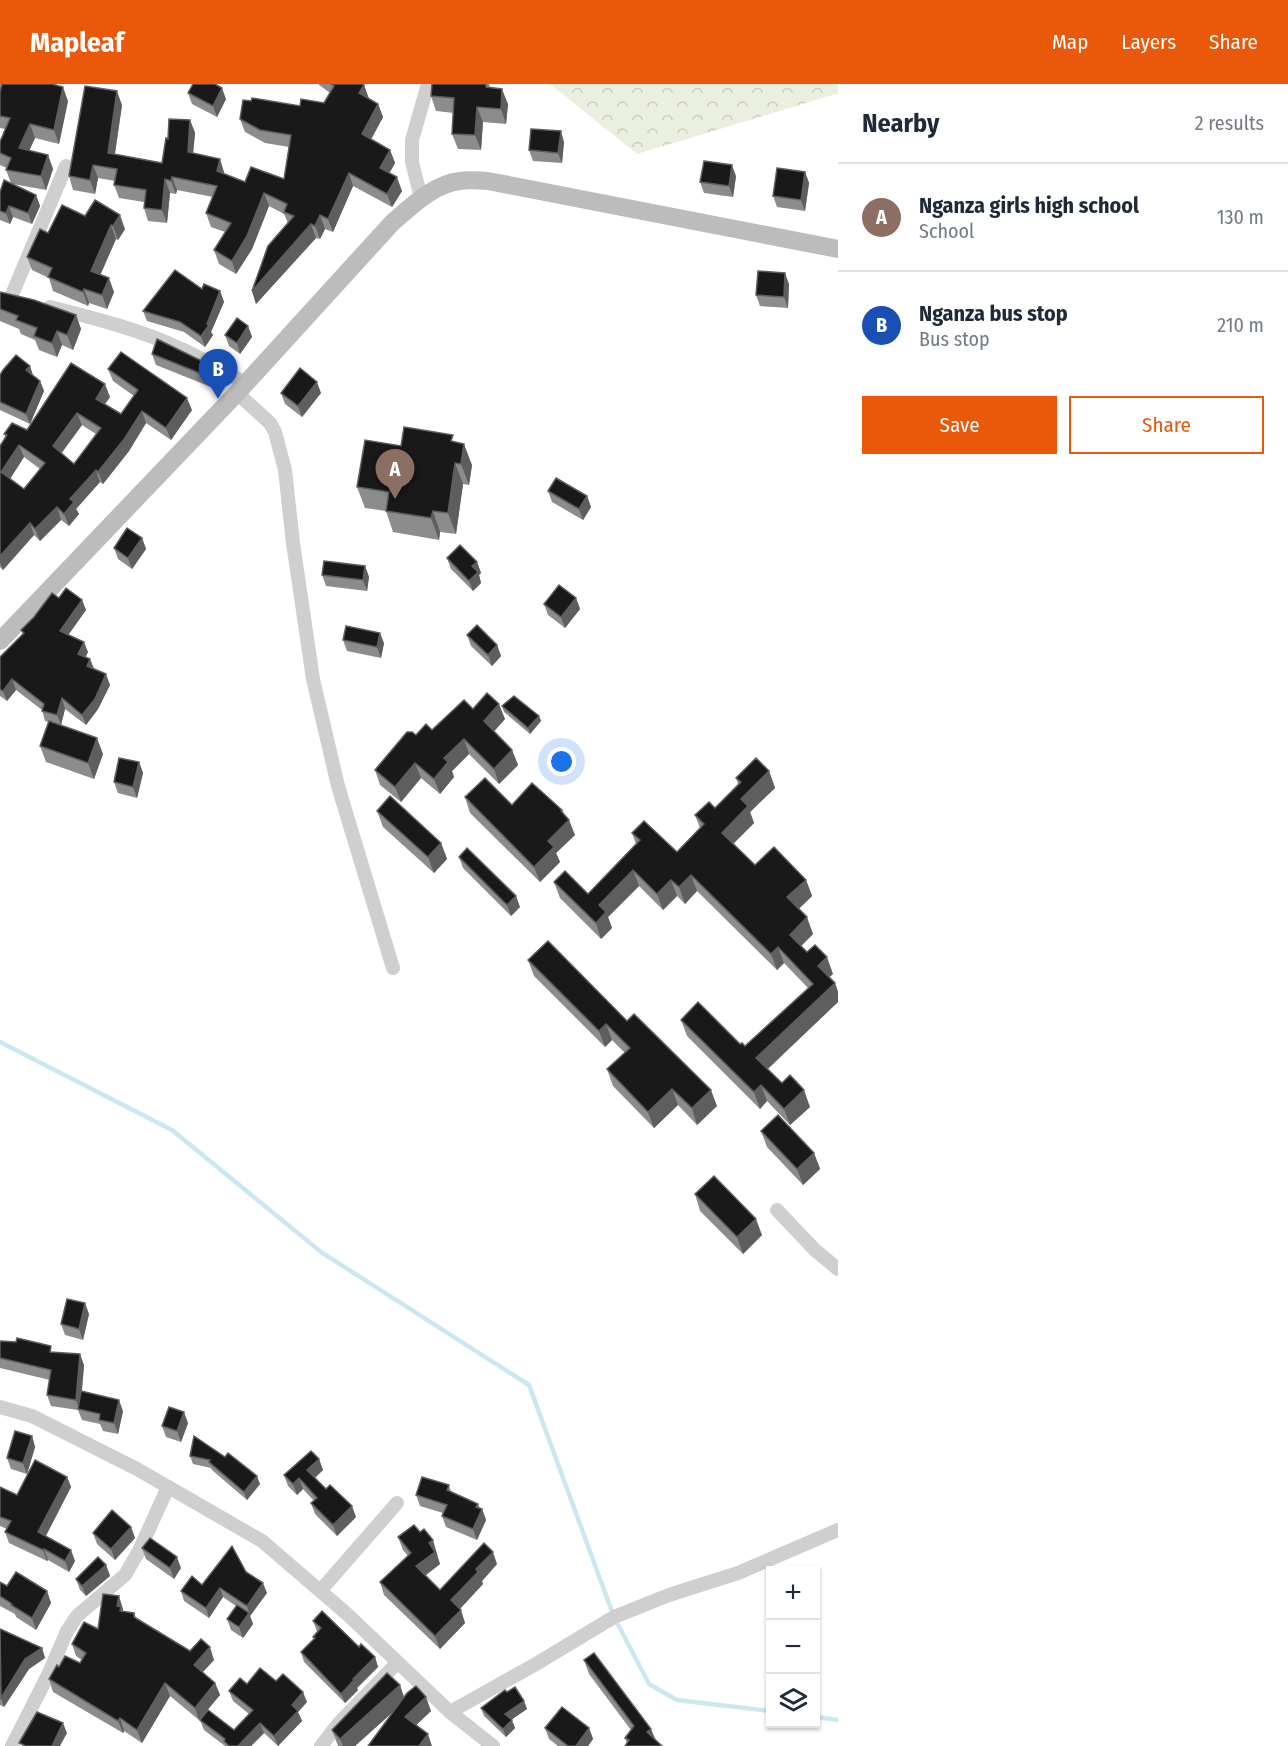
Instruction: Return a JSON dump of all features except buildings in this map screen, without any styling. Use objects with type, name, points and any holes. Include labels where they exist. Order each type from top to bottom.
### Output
[{"type":"main road","points":[[0,641],[241,388],[392,223],[421,198],[441,186],[459,181],[488,180],[838,249]]},
{"type":"street","points":[[421,198],[412,162],[412,141],[428,84]]},
{"type":"street","points":[[66,166],[5,296],[123,327],[178,347],[241,388],[270,423],[275,432],[285,470],[313,679],[338,786],[393,969]]},
{"type":"street","points":[[777,1210],[814,1250],[838,1269]]},
{"type":"street","points":[[0,1407],[32,1416],[137,1468],[262,1541],[321,1590],[450,1712],[493,1746]]},
{"type":"street","points":[[12,1746],[49,1673],[66,1631],[77,1616],[125,1575],[139,1551],[168,1487]]},
{"type":"street","points":[[321,1590],[397,1503]]},
{"type":"street","points":[[450,1712],[614,1617],[669,1595],[738,1573],[838,1530]]},
{"type":"street","points":[[321,1746],[339,1723],[397,1663]]},
{"type":"green space","points":[[550,84],[838,84],[838,95],[637,154]]},
{"type":"waterway","points":[[0,1042],[172,1130],[321,1252],[529,1385],[614,1617],[649,1684],[677,1700],[766,1711]]},
{"type":"waterway","points":[[820,1718],[838,1720]]},
{"type":"place","name":"Nganza bus stop","points":[[218,399]]},
{"type":"place","name":"Nganza girls high school","points":[[395,499]]}]
